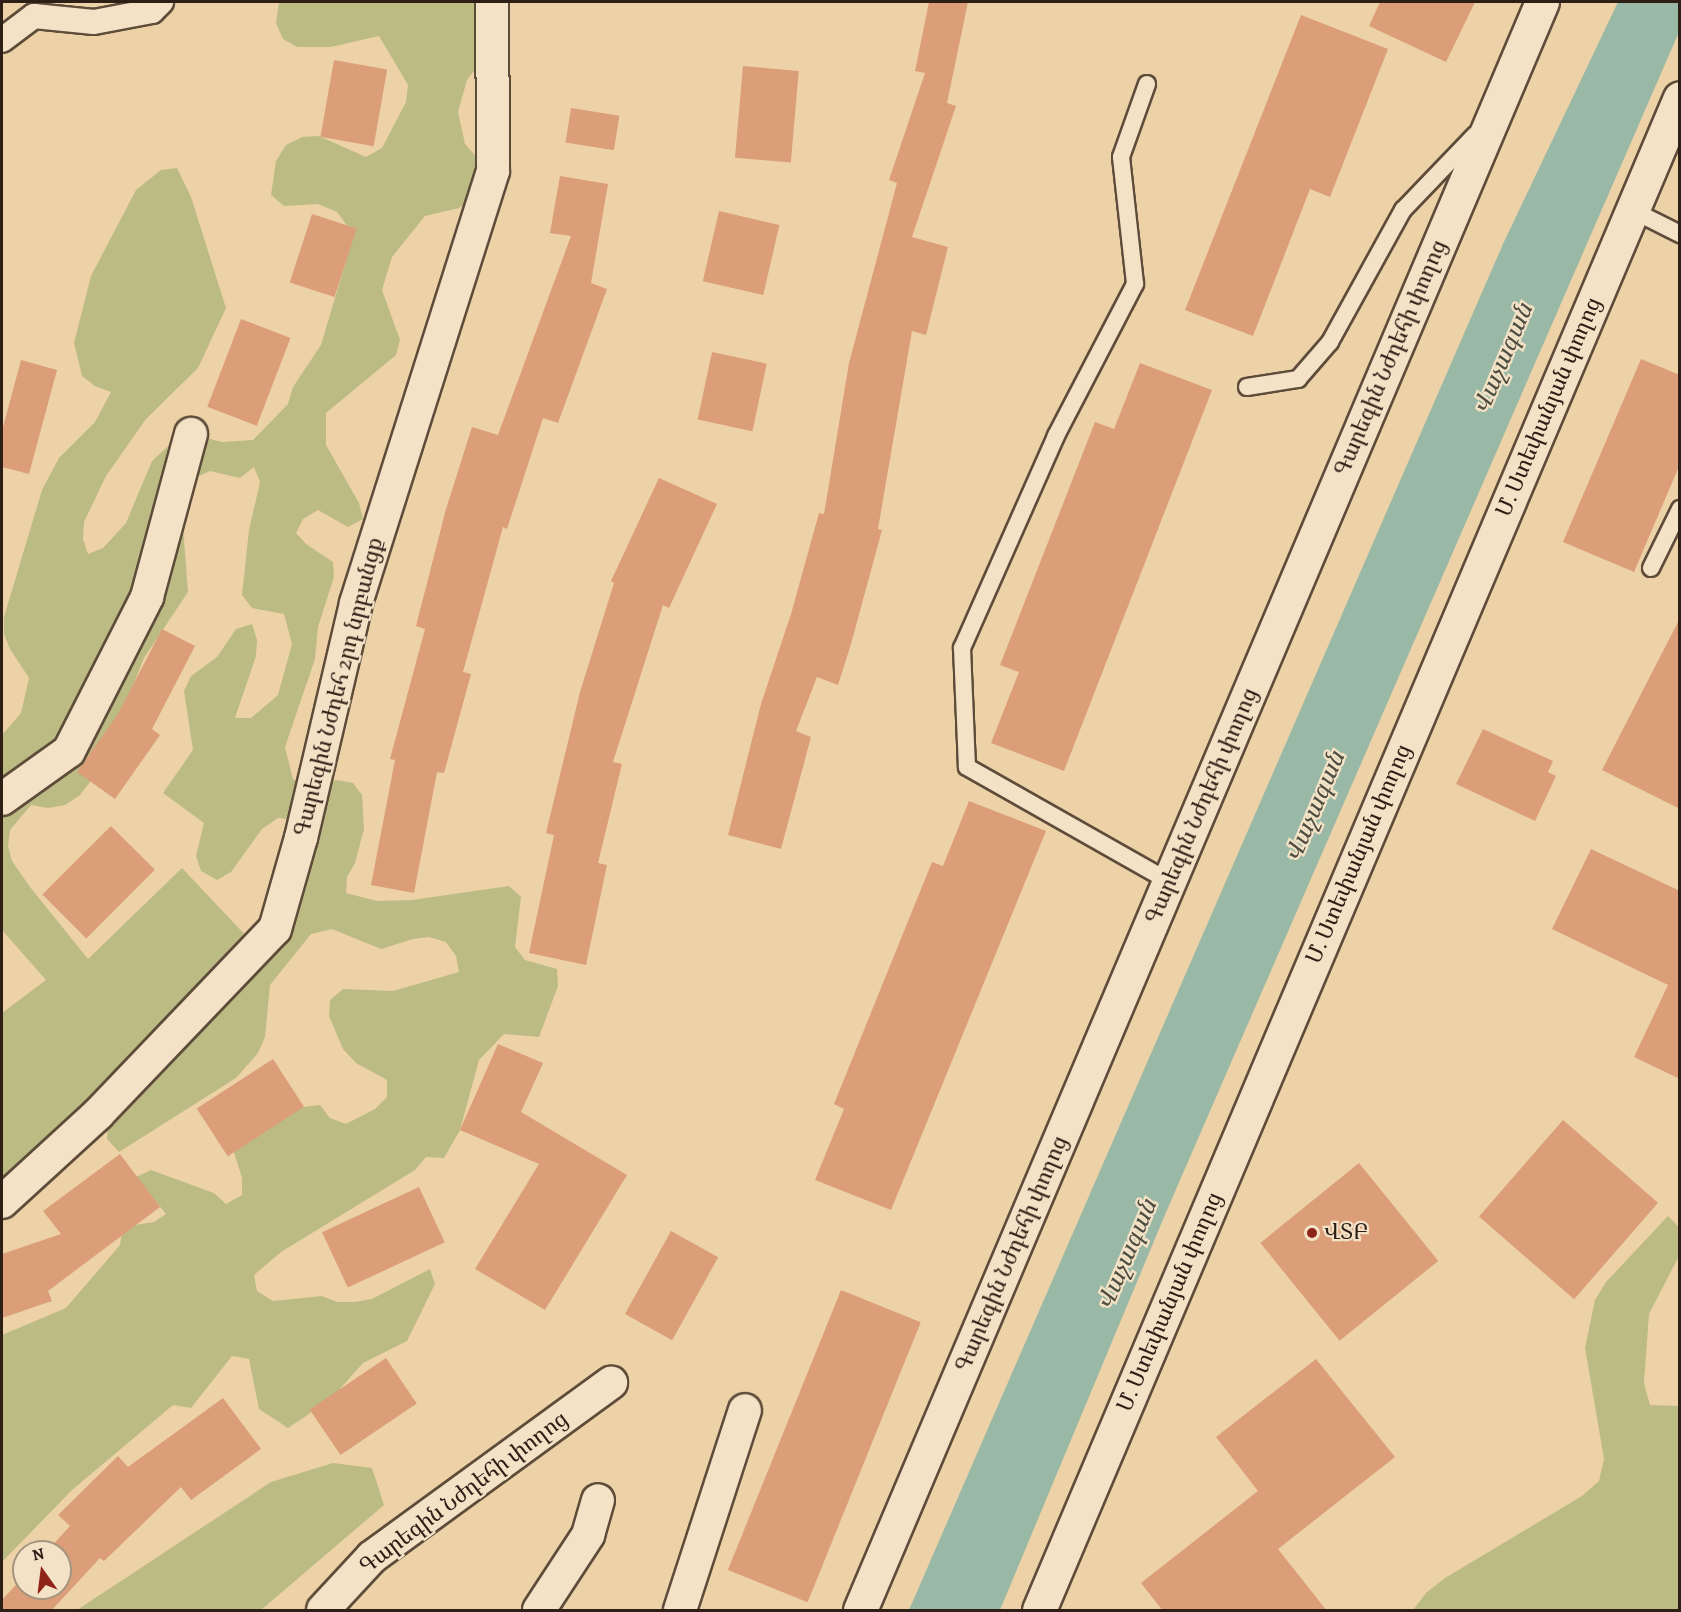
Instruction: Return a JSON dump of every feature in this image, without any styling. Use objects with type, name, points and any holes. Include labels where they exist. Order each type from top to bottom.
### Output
[{"type":"street","points":[[2,40],[34,16],[94,22],[152,11],[161,2]]},
{"type":"street","name":"Գարեգին Նժդեհ 2րդ նրբանցք","points":[[2,1202],[98,1114],[275,929],[301,838],[356,603],[493,171],[492,2]]},
{"type":"street","name":"Գարեգին Նժդեհի փողոց","points":[[860,1611],[1542,2]]},
{"type":"street","name":"Մ․ Ստեփանյան փողոց","points":[[1040,1611],[1680,98]]},
{"type":"street","points":[[2,799],[69,751],[147,597],[190,434]]},
{"type":"street","name":"Գարեգին Նժդեհի փողոց","points":[[323,1611],[372,1557],[611,1383]]},
{"type":"street","points":[[680,1611],[745,1410]]},
{"type":"street","points":[[539,1611],[588,1535],[598,1500]]},
{"type":"lane","points":[[1147,84],[1120,158],[1135,284],[1056,436],[962,648],[967,767],[1170,882]]},
{"type":"lane","points":[[1247,387],[1298,379],[1329,342],[1403,210],[1492,118]]},
{"type":"lane","points":[[1632,210],[1680,234]]},
{"type":"lane","points":[[1651,568],[1680,509]]},
{"type":"shaded area","points":[[279,2],[497,2],[478,66],[467,80],[458,112],[465,144],[487,169],[475,198],[459,208],[425,216],[392,257],[382,290],[400,340],[396,355],[326,413],[326,445],[359,503],[363,519],[348,527],[318,510],[303,519],[296,533],[306,544],[333,562],[334,577],[318,627],[315,659],[285,747],[293,779],[306,788],[336,780],[353,783],[362,795],[364,829],[355,863],[347,877],[346,893],[377,901],[412,900],[509,886],[521,897],[515,947],[525,960],[557,969],[558,986],[539,1037],[504,1034],[479,1060],[460,1130],[444,1158],[426,1157],[415,1170],[281,1252],[254,1275],[257,1291],[273,1301],[322,1296],[337,1302],[355,1302],[372,1299],[430,1269],[435,1284],[407,1341],[363,1363],[330,1400],[288,1428],[259,1409],[249,1359],[232,1356],[191,1408],[173,1405],[72,1490],[23,1540],[12,1540],[12,1552],[2,1562],[2,1335],[66,1308],[120,1245],[123,1227],[154,1222],[166,1214],[136,1177],[151,1170],[214,1193],[226,1204],[242,1195],[242,1178],[232,1146],[259,1127],[304,1107],[320,1105],[330,1118],[346,1124],[375,1109],[387,1097],[387,1080],[356,1063],[343,1049],[329,1016],[330,1000],[343,989],[393,991],[459,972],[456,956],[446,942],[429,937],[413,939],[381,949],[332,929],[311,934],[270,985],[265,1037],[258,1053],[236,1078],[119,1152],[107,1139],[108,1120],[262,961],[296,820],[278,818],[262,829],[231,872],[217,880],[201,871],[196,856],[204,823],[163,793],[193,750],[184,691],[191,676],[217,657],[236,629],[252,624],[257,640],[256,656],[235,718],[251,718],[278,695],[292,644],[284,614],[252,608],[242,595],[249,530],[260,482],[254,467],[240,478],[210,471],[195,478],[183,526],[188,592],[144,658],[133,686],[142,699],[99,749],[90,782],[80,795],[65,805],[48,808],[31,805],[10,830],[8,846],[12,861],[30,887],[88,959],[182,868],[248,938],[77,1123],[2,1184],[2,1013],[46,980],[2,930],[2,735],[21,713],[29,678],[10,649],[4,634],[4,617],[42,490],[59,458],[95,422],[111,392],[95,386],[82,376],[74,343],[91,276],[136,190],[161,170],[177,168],[191,197],[226,308],[198,368],[146,419],[106,476],[84,522],[83,539],[88,554],[103,548],[126,523],[152,461],[176,439],[191,434],[222,442],[253,440],[288,404],[293,387],[321,345],[346,261],[348,227],[337,212],[318,204],[284,206],[271,195],[276,161],[286,145],[302,137],[319,136],[366,157],[382,148],[406,102],[408,85],[379,36],[331,47],[297,47],[283,39],[276,23]]},
{"type":"shaded area","points":[[1668,1216],[1679,1227],[1679,1256],[1649,1314],[1644,1383],[1650,1405],[1679,1406],[1679,1610],[1413,1610],[1427,1592],[1445,1578],[1582,1496],[1599,1481],[1604,1459],[1585,1348],[1595,1300],[1606,1282]]},
{"type":"shaded area","points":[[333,1463],[372,1468],[384,1505],[261,1610],[77,1610],[271,1482]]},
{"type":"water","name":"Վաչագան","points":[[1618,2],[1679,2],[1679,32],[1167,1210],[1000,1610],[909,1610],[1503,244]]},
{"type":"building","points":[[929,2],[968,2],[947,103],[956,106],[912,237],[948,247],[926,335],[912,331],[878,529],[882,530],[851,644],[838,685],[817,677],[796,731],[811,737],[781,849],[728,835],[761,704],[791,614],[819,513],[824,514],[849,363],[897,183],[889,180],[925,73],[915,71]]},
{"type":"building","points":[[1380,2],[1475,2],[1446,62],[1369,26]]},
{"type":"building","points":[[1301,15],[1388,49],[1330,197],[1310,189],[1253,336],[1185,310]]},
{"type":"building","points":[[334,60],[387,69],[374,146],[320,137]]},
{"type":"building","points":[[743,66],[799,71],[791,163],[735,158]]},
{"type":"building","points":[[571,108],[619,116],[614,150],[566,143]]},
{"type":"building","points":[[560,176],[608,184],[591,283],[607,289],[558,423],[543,418],[507,529],[503,527],[463,672],[471,674],[444,773],[437,772],[414,893],[371,885],[395,760],[390,759],[425,629],[416,626],[446,509],[472,427],[498,435],[571,236],[550,233]]},
{"type":"building","points":[[719,211],[779,225],[763,295],[703,281]]},
{"type":"building","points":[[312,214],[357,229],[334,297],[290,282]]},
{"type":"building","points":[[241,319],[290,338],[257,426],[207,407]]},
{"type":"building","points":[[712,352],[767,364],[752,431],[698,419]]},
{"type":"building","points":[[1641,359],[1680,375],[1680,464],[1634,572],[1563,542]]},
{"type":"building","points":[[21,360],[57,370],[29,474],[2,467],[2,431]]},
{"type":"building","points":[[1140,363],[1212,390],[1064,771],[991,743],[1019,672],[1000,665],[1095,422],[1114,429]]},
{"type":"building","points":[[659,478],[717,504],[669,608],[663,605],[613,762],[622,764],[598,863],[607,865],[586,965],[529,953],[554,835],[546,833],[580,692],[614,583],[611,581]]},
{"type":"building","points":[[1680,618],[1680,809],[1602,770]]},
{"type":"building","points":[[162,629],[195,646],[152,729],[160,735],[115,799],[77,772],[118,714]]},
{"type":"building","points":[[1483,729],[1553,761],[1548,772],[1556,776],[1535,821],[1456,784]]},
{"type":"building","points":[[969,801],[1046,831],[891,1210],[815,1180],[844,1109],[834,1104],[932,862],[943,866]]},
{"type":"building","points":[[111,826],[155,870],[86,938],[42,895]]},
{"type":"building","points":[[1591,849],[1680,891],[1680,1079],[1634,1057],[1668,985],[1552,929]]},
{"type":"building","points":[[498,1044],[543,1063],[521,1112],[627,1175],[545,1310],[475,1269],[539,1164],[460,1130]]},
{"type":"building","points":[[273,1059],[304,1107],[228,1156],[197,1109]]},
{"type":"building","points":[[1563,1120],[1658,1203],[1574,1299],[1479,1217]]},
{"type":"building","points":[[120,1154],[160,1207],[48,1291],[52,1301],[2,1318],[2,1254],[61,1234],[43,1211]]},
{"type":"building","points":[[1359,1163],[1438,1261],[1340,1341],[1260,1243]]},
{"type":"building","points":[[419,1187],[445,1242],[348,1288],[322,1232]]},
{"type":"building","points":[[671,1231],[718,1257],[672,1340],[625,1314]]},
{"type":"building","points":[[841,1290],[921,1322],[808,1602],[728,1570]]},
{"type":"building","points":[[386,1358],[417,1404],[340,1455],[310,1409]]},
{"type":"building","points":[[1316,1359],[1395,1457],[1278,1549],[1327,1611],[1163,1611],[1141,1583],[1258,1491],[1216,1437]]},
{"type":"building","points":[[223,1398],[261,1449],[191,1500],[181,1487],[104,1561],[100,1558],[72,1588],[72,1540],[57,1540],[70,1526],[58,1515],[118,1456],[128,1467]]},
{"type":"building","points":[[12,1589],[12,1600],[61,1600],[51,1611],[2,1611],[2,1600]]},
{"type":"place","name":"ՎՏԲ","points":[[1312,1233]]}]
